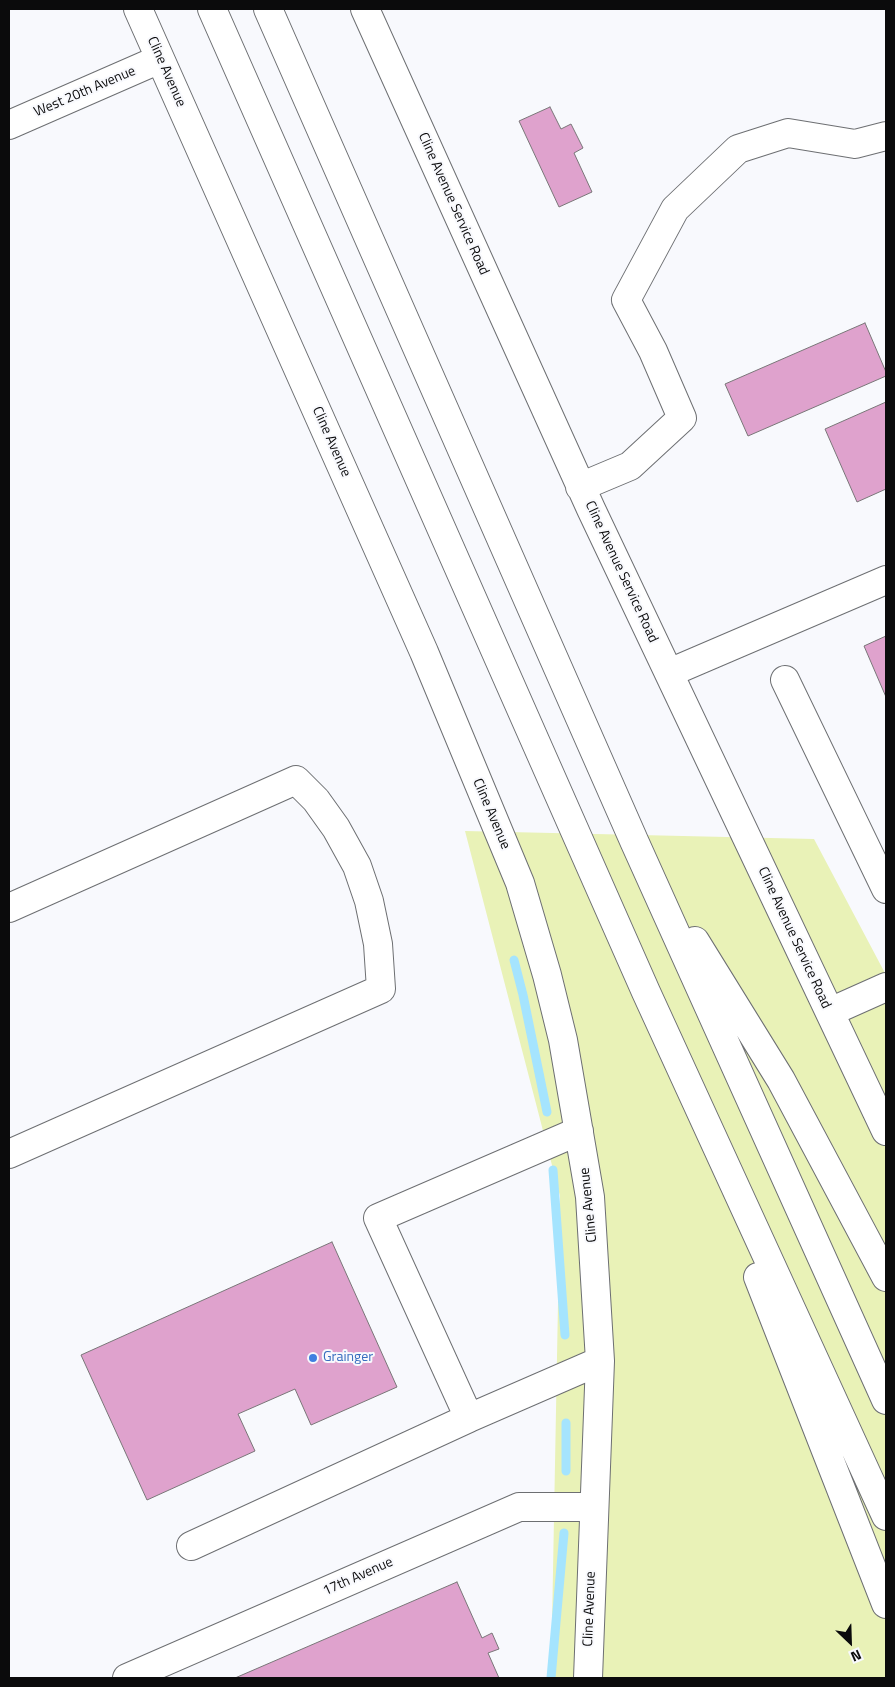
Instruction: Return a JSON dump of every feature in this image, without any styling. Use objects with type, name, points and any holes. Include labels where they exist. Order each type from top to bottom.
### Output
[{"type":"main road","name":"Cline Avenue","points":[[138,9],[424,652],[520,883],[547,975],[563,1040],[590,1196],[600,1362],[588,1678]]},
{"type":"main road","points":[[212,9],[646,992],[886,1516]]},
{"type":"main road","points":[[268,9],[635,843],[886,1400]]},
{"type":"main road","name":"Cline Avenue Service Road","points":[[365,9],[580,487],[886,1131]]},
{"type":"main road","name":"West 20th Avenue","points":[[9,125],[160,59]]},
{"type":"main road","points":[[580,487],[630,466],[682,418],[654,351],[626,300],[675,208],[738,150],[788,133],[855,144],[886,136]]},
{"type":"main road","points":[[669,673],[886,580]]},
{"type":"main road","points":[[785,680],[886,890]]},
{"type":"main road","points":[[9,908],[296,780],[316,800],[331,821],[357,866],[369,901],[378,944],[380,989],[9,1154]]},
{"type":"main road","points":[[635,843],[780,1080],[886,1277]]},
{"type":"main road","points":[[830,1012],[886,987]]},
{"type":"main road","points":[[646,992],[886,1604]]},
{"type":"main road","points":[[468,1418],[378,1218],[579,1131]]},
{"type":"main road","points":[[190,1546],[468,1418],[600,1362]]},
{"type":"main road","name":"17th Avenue","points":[[127,1678],[519,1507],[594,1507]]},
{"type":"green space","points":[[465,831],[814,839],[886,975],[886,1678],[551,1678],[560,1196]]},
{"type":"building","points":[[550,107],[561,129],[571,124],[583,148],[574,153],[592,192],[559,207],[519,121]]},
{"type":"building","points":[[865,323],[886,376],[748,436],[725,384]]},
{"type":"building","points":[[886,402],[886,489],[857,502],[825,429]]},
{"type":"building","points":[[886,636],[886,697],[864,646]]},
{"type":"building","points":[[332,1242],[397,1387],[311,1425],[295,1389],[238,1414],[255,1451],[147,1500],[81,1355]]},
{"type":"building","points":[[457,1582],[482,1638],[492,1633],[499,1649],[488,1653],[499,1678],[235,1678]]},
{"type":"waterway","points":[[514,960],[547,1112]]},
{"type":"waterway","points":[[553,1170],[565,1335]]},
{"type":"waterway","points":[[566,1423],[566,1471]]},
{"type":"waterway","points":[[551,1678],[564,1533]]},
{"type":"place","name":"Grainger","points":[[313,1358]]}]
